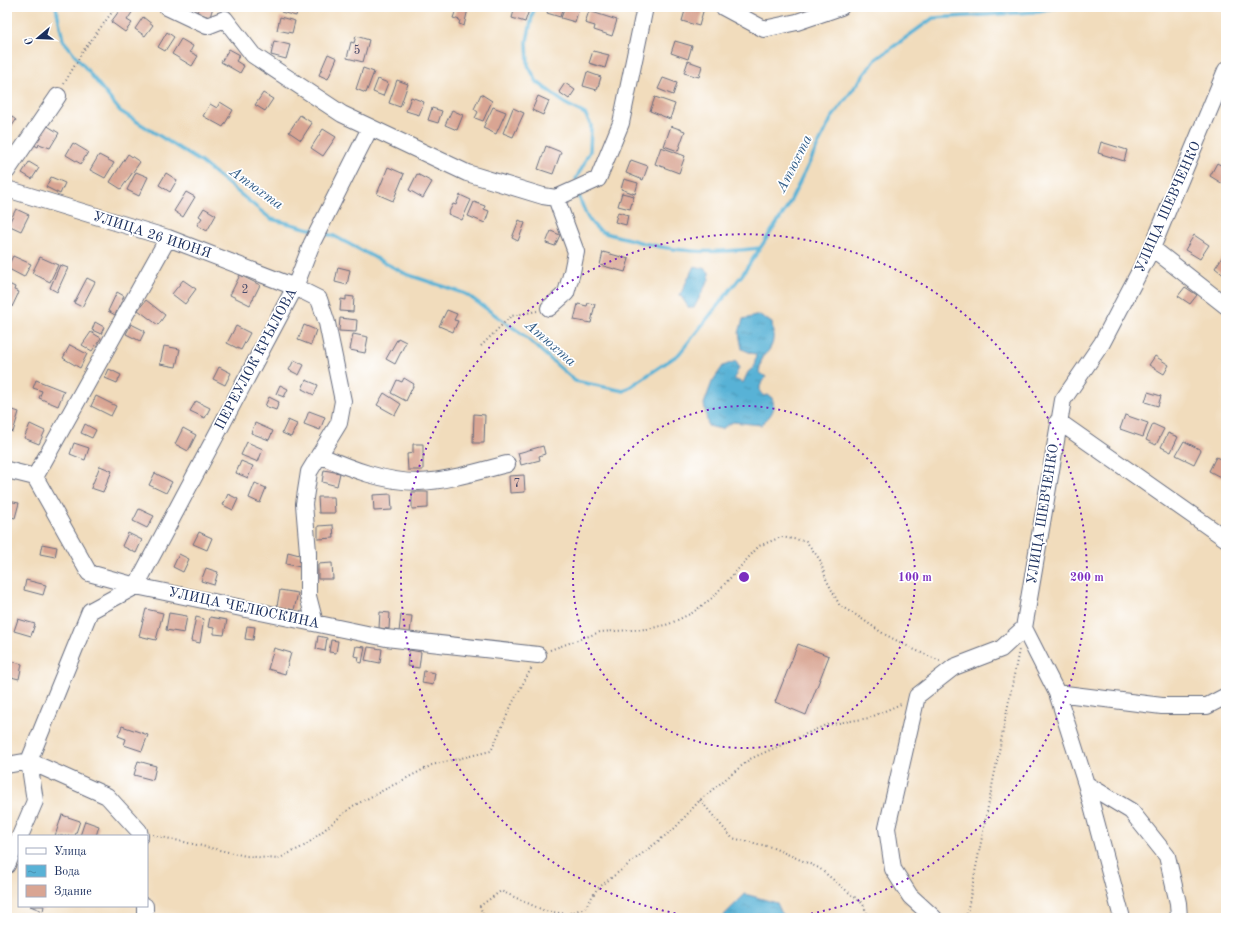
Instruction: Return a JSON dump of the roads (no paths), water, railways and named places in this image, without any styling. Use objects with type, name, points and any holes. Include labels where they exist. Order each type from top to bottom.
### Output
[{"type":"street","points":[[167,7],[207,26],[227,13],[253,55],[342,114],[467,173],[543,196],[556,198],[598,179],[621,123],[646,7]]},
{"type":"street","points":[[723,7],[764,29],[797,22],[841,7]]},
{"type":"street","name":"УЛИЦА ШЕВЧЕНКО","points":[[1024,628],[1058,421],[1063,400],[1102,343],[1152,248],[1226,70]]},
{"type":"street","points":[[7,171],[58,96]]},
{"type":"street","name":"ПЕРЕУЛОК КРЫЛОВА","points":[[136,586],[295,287],[312,243],[370,128]]},
{"type":"street","name":"УЛИЦА 26 ИЮНЯ","points":[[7,189],[168,238],[295,287],[319,299],[327,323],[343,400],[339,423],[319,455]]},
{"type":"street","points":[[549,308],[566,293],[576,252],[556,198]]},
{"type":"street","points":[[7,470],[35,477],[168,238]]},
{"type":"street","points":[[1152,248],[1226,306]]},
{"type":"street","points":[[1058,421],[1226,538]]},
{"type":"street","points":[[315,623],[308,596],[308,552],[304,504],[309,472],[319,455],[353,470],[391,479],[420,482],[451,477],[507,464]]},
{"type":"street","name":"УЛИЦА ЧЕЛЮСКИНА","points":[[35,477],[89,572],[136,586],[386,638],[538,655]]},
{"type":"street","points":[[20,835],[35,801],[29,761],[90,611],[136,586]]},
{"type":"street","points":[[934,918],[910,896],[892,870],[887,828],[917,696],[954,667],[1001,649],[1024,628],[1057,693],[1086,784],[1122,918]]},
{"type":"street","points":[[1057,693],[1162,706],[1207,706],[1226,696]]},
{"type":"street","points":[[7,764],[29,761],[107,796],[139,834]]},
{"type":"street","points":[[1086,784],[1131,811],[1167,856],[1178,903],[1179,918]]},
{"type":"street","points":[[7,865],[18,839]]},
{"type":"street","points":[[145,907],[145,918]]},
{"type":"water","points":[[694,266],[703,268],[709,272],[709,279],[694,308],[689,308],[680,295]]},
{"type":"water","points":[[760,315],[772,323],[773,328],[773,342],[769,350],[762,357],[759,372],[766,377],[760,386],[760,392],[764,396],[768,395],[772,398],[774,406],[772,413],[761,425],[733,422],[721,429],[708,426],[704,404],[712,382],[723,366],[736,361],[739,368],[734,379],[743,383],[748,372],[754,367],[756,355],[742,349],[739,333],[743,319]]},
{"type":"water","points":[[745,894],[777,903],[784,918],[721,918]]},
{"type":"waterway","name":"Атюхта","points":[[56,7],[63,40],[120,111],[201,162],[271,219],[314,230]]},
{"type":"waterway","points":[[534,7],[527,41],[528,65],[537,82],[566,104],[585,114],[591,125],[590,151],[576,179]]},
{"type":"waterway","name":"Атюхта","points":[[322,233],[334,236],[406,274],[466,294],[522,334],[575,381],[624,391],[679,354],[742,275],[787,208],[831,119],[875,60],[933,18],[1034,12],[1059,7]]},
{"type":"waterway","points":[[579,196],[586,215],[595,227],[608,234],[660,247],[692,251],[724,251],[760,248]]}]
